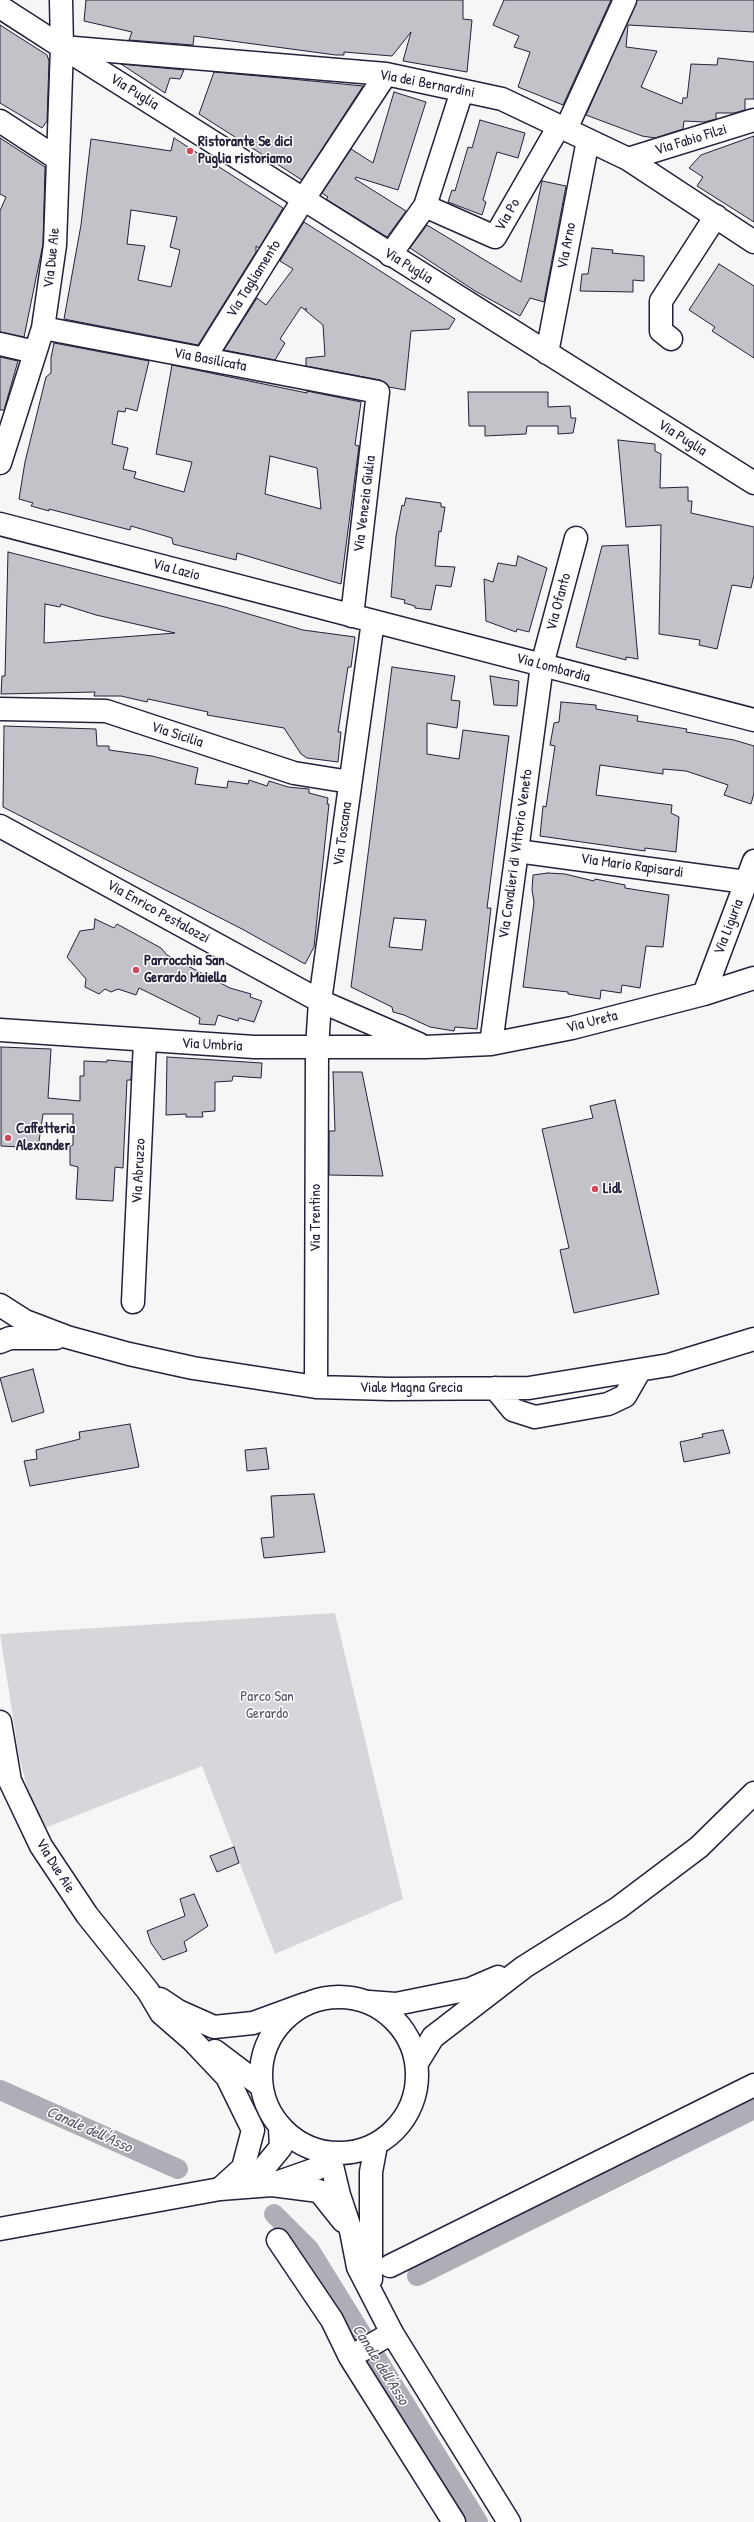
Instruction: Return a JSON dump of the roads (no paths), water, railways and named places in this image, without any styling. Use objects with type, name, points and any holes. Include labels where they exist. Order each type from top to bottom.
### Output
[{"type":"street","name":"Via Due Aie","points":[[0,463],[43,328],[55,245],[62,47],[60,0]]},
{"type":"street","points":[[562,128],[625,0]]},
{"type":"street","name":"Via Puglia","points":[[0,7],[390,255],[754,483]]},
{"type":"street","name":"Via dei Bernardini","points":[[62,47],[386,74],[502,99],[628,159],[754,242]]},
{"type":"street","name":"Via Tagliamento","points":[[204,359],[303,200],[386,74]]},
{"type":"street","points":[[390,255],[425,206],[462,90]]},
{"type":"street","name":"Via Fabio Filzi","points":[[628,159],[754,120]]},
{"type":"street","points":[[0,121],[58,159]]},
{"type":"street","name":"Via Po","points":[[425,206],[495,237],[562,128]]},
{"type":"street","name":"Via Arno","points":[[547,353],[588,140]]},
{"type":"street","points":[[671,339],[661,331],[661,301],[716,216]]},
{"type":"street","name":"Via Basilicata","points":[[43,328],[378,392]]},
{"type":"street","points":[[0,344],[35,352]]},
{"type":"street","name":"Via Venezia Giulia","points":[[352,616],[378,392]]},
{"type":"street","name":"Via Lazio","points":[[0,524],[352,616]]},
{"type":"street","name":"Via Ofanto","points":[[542,665],[576,538]]},
{"type":"street","name":"Via Lombardia","points":[[352,616],[754,720]]},
{"type":"street","name":"Via Toscana","points":[[317,1048],[320,1001],[373,621]]},
{"type":"street","name":"Via Cavalieri di Vittorio Veneto","points":[[491,1044],[542,665]]},
{"type":"street","name":"Via Sicilia","points":[[0,709],[106,712],[294,774],[350,782]]},
{"type":"street","name":"Via Enrico Pestalozzi","points":[[0,826],[320,1001],[425,1047]]},
{"type":"street","name":"Via Mario Rapisardi","points":[[517,851],[746,882]]},
{"type":"street","name":"Via Liguria","points":[[704,994],[754,861]]},
{"type":"street","name":"Via Ureta","points":[[425,1047],[491,1044],[572,1028],[704,994],[754,978]]},
{"type":"street","name":"Via Umbria","points":[[0,1030],[145,1041],[317,1048],[425,1047]]},
{"type":"street","name":"Via Abruzzo","points":[[133,1302],[145,1041]]},
{"type":"street","name":"Via Trentino","points":[[316,1387],[317,1048]]},
{"type":"street","name":"Viale Magna Grecia","points":[[0,1305],[25,1321],[67,1337],[193,1368],[316,1387],[390,1390],[529,1388],[669,1365],[754,1339]]},
{"type":"street","name":"Viale Magna Grecia","points":[[3,1337],[67,1337]]},
{"type":"street","points":[[495,1388],[513,1410],[535,1417],[608,1404],[625,1396],[640,1370]]},
{"type":"street","name":"Via Due Aie","points":[[0,1722],[10,1781],[41,1846],[87,1915],[148,1991],[161,2013],[192,2040],[226,2077],[253,2130],[243,2168],[220,2189]]},
{"type":"street","points":[[417,2063],[433,2037],[524,1967],[618,1908],[699,1847],[754,1793]]},
{"type":"street","points":[[367,2002],[385,2011],[400,2026],[411,2043],[417,2063],[417,2087],[410,2110],[395,2130],[376,2145],[353,2153],[329,2153],[311,2149],[294,2140],[280,2128],[267,2108],[260,2084],[262,2060],[270,2037],[285,2018],[305,2004],[325,1998],[339,1997],[367,2002],[396,2004],[470,1989],[524,1967]]},
{"type":"street","name":"Via Due Aie","points":[[148,1991],[178,2011],[214,2027],[253,2023],[305,2004]]},
{"type":"street","name":"Via Due Aie","points":[[192,2040],[216,2051],[260,2084]]},
{"type":"street","points":[[390,2266],[754,2085]]},
{"type":"street","points":[[220,2189],[263,2169],[281,2147],[280,2128]]},
{"type":"street","points":[[371,2292],[371,2172],[376,2145]]},
{"type":"street","points":[[272,2185],[316,2169],[329,2153]]},
{"type":"street","points":[[329,2153],[351,2231],[358,2267],[392,2333],[508,2522]]},
{"type":"street","points":[[0,2229],[220,2189],[272,2185],[319,2191],[351,2231]]},
{"type":"street","points":[[278,2240],[332,2320],[350,2357],[454,2522]]},
{"type":"street","points":[[350,2357],[392,2333]]},
{"type":"waterway","name":"Canale dell'Asso","points":[[0,2090],[178,2169]]},
{"type":"waterway","points":[[417,2276],[754,2109]]},
{"type":"waterway","name":"Canale dell'Asso","points":[[274,2214],[309,2249],[478,2522]]},
{"type":"place","name":"Ristorante Se dici Puglia ristoriamo","points":[[190,151]]},
{"type":"place","name":"Parrocchia San Gerardo Maiella","points":[[136,970]]},
{"type":"place","name":"Caffetteria Alexander","points":[[8,1138]]},
{"type":"place","name":"Lidl","points":[[595,1189]]},
{"type":"park label","name":"Parco San Gerardo","points":[[267,1706]]}]
